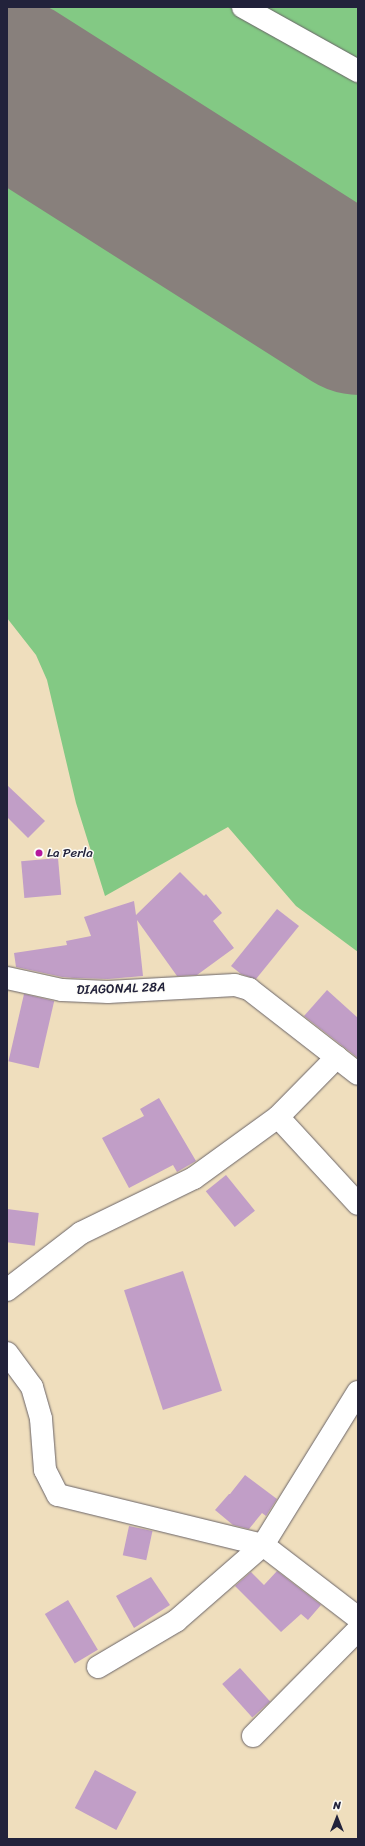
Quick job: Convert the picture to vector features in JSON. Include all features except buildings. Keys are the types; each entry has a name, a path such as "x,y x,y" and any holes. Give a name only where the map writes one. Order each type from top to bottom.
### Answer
{"street":[{"path":"243,7 358,71"},
{"name":"DIAGONAL 28A","path":"7,978 62,990 108,992 235,984 249,989 337,1058"},
{"path":"7,1290 81,1233 194,1178 278,1117 337,1058 358,1074"},
{"path":"278,1117 358,1204"},
{"path":"7,1353 32,1387 41,1419 45,1470 58,1495 263,1545 358,1618"},
{"path":"98,1667 176,1620 263,1545 358,1392"},
{"path":"253,1736 358,1630"}],"green space":[{"path":"21,7 358,7 358,219"},
{"path":"7,163 358,383 358,952 296,906 228,827 105,896 76,803 47,680 36,655 7,618"}],"runway":[{"path":"7,84 358,307"}],"place":[{"name":"La Perla","path":"39,853"}]}
